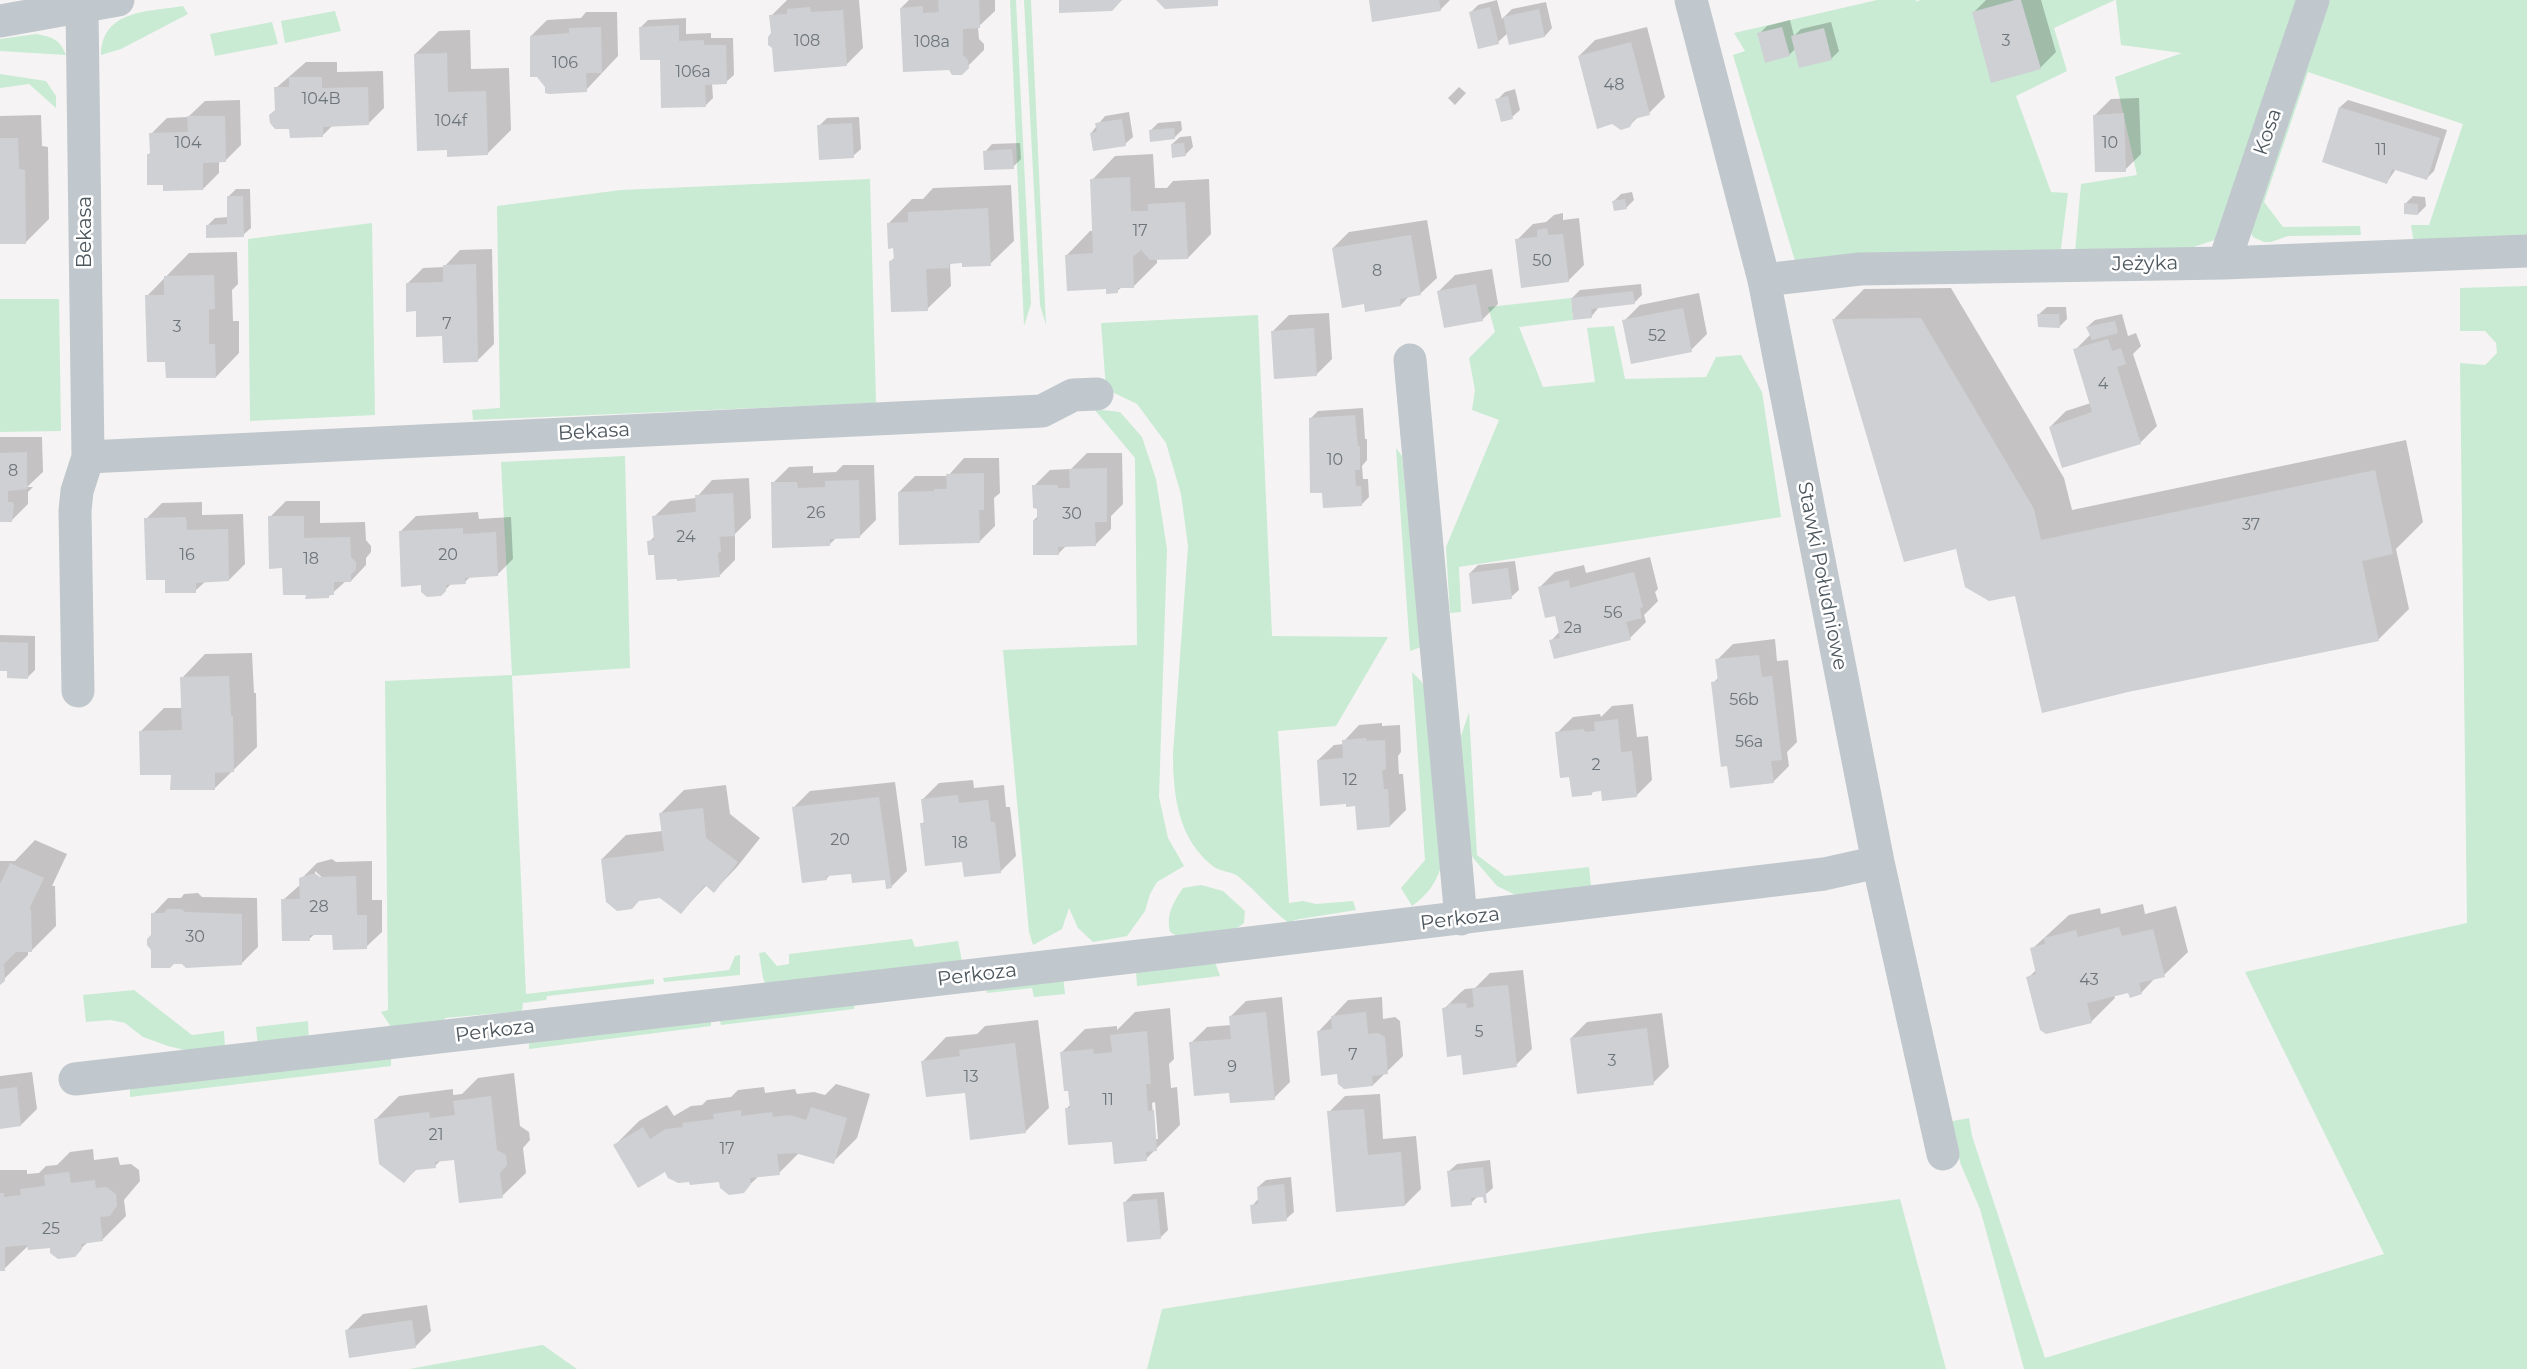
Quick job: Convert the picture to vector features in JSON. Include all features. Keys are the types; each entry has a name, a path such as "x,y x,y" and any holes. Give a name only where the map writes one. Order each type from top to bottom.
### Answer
{"street":[{"path":"0,21 118,0"},
{"name":"Stawki Południowe","path":"1691,0 1764,280 1878,862 1943,1154"},
{"name":"Kosa","path":"2224,263 2313,0"},
{"name":"Bekasa","path":"78,691 75,511 77,491 88,457 82,8"},
{"name":"Jeżyka","path":"1764,280 1860,269 2224,263 2527,251"},
{"path":"1410,360 1461,919"},
{"name":"Bekasa","path":"88,457 1042,411 1072,395 1097,394"},
{"name":"Perkoza","path":"75,1079 1461,919 1824,874 1878,862"}],"green space":[{"path":"1010,0 1016,0 1031,304 1024,326"},
{"path":"1024,0 1031,0 1046,325 1040,305"},
{"path":"1877,0 1917,0 1914,2 1921,0 2115,0 2054,28 2067,71 2016,96 2051,192 2068,193 2060,256 1795,261 1733,55 1745,51 1734,33"},
{"path":"2116,0 2306,0 2221,238 2184,250 2075,253 2081,184 2137,175 2115,77 2182,53 2121,45"},
{"path":"2324,0 2527,0 2527,242 2414,244 2411,225 2429,225 2463,124 2308,72 2264,202 2283,227 2360,226 2361,235 2288,236 2271,242 2264,242 2253,237 2250,230"},
{"path":"183,6 188,14 121,49 101,55 103,40 109,29 118,21 142,12"},
{"path":"335,11 341,31 285,43 281,21"},
{"path":"272,22 278,44 215,56 210,34"},
{"path":"36,34 55,40 61,45 66,55 0,51 0,39"},
{"path":"0,74 46,81 56,96 56,108 29,84 0,88"},
{"path":"870,179 876,403 473,420 472,410 500,408 497,206 621,190"},
{"path":"372,223 375,415 250,421 248,239"},
{"path":"2527,286 2527,1369 2024,1369 1980,1209 1961,1165 1948,1122 1969,1118 1972,1136 2045,1358 2384,1254 2245,972 2467,923 2460,363 2485,365 2497,353 2496,343 2485,331 2460,331 2460,288"},
{"path":"1571,298 1573,320 1519,327 1543,387 1595,382 1587,328 1614,326 1625,379 1706,377 1716,357 1741,355 1762,392 1781,517 1459,567 1461,612 1450,613 1446,547 1499,420 1472,410 1475,390 1469,358 1495,332 1488,307"},
{"path":"0,299 59,299 61,431 0,432"},
{"path":"1258,315 1272,636 1388,637 1336,726 1278,731 1289,903 1303,901 1316,904 1353,901 1356,910 1294,920 1294,927 1239,877 1217,869 1202,856 1192,844 1180,816 1174,785 1173,754 1188,546 1181,494 1166,443 1137,404 1106,389 1101,323"},
{"path":"1094,409 1120,412 1142,437 1156,479 1167,549 1159,797 1168,838 1184,866 1157,882 1150,894 1145,911 1127,936 1093,942 1078,928 1069,908 1062,929 1033,945 1029,932 1003,650 1137,645 1135,458"},
{"path":"1396,448 1402,456 1421,647 1410,651"},
{"path":"625,456 630,668 512,676 526,994 654,979 654,984 547,996 546,1000 523,1003 522,1011 445,1018 444,1028 395,1033 381,1012 388,1010 385,681 512,675 501,462"},
{"path":"1412,672 1427,692 1441,867 1430,889 1412,906 1401,888 1425,860"},
{"path":"1469,712 1477,855 1505,876 1589,867 1592,895 1520,897 1497,886 1473,858 1464,835 1461,736"},
{"path":"1201,885 1223,891 1245,911 1244,923 1234,930 1184,940 1170,932 1171,909 1183,888"},
{"path":"912,939 915,947 958,941 963,966 767,988 763,978 759,953 765,952 777,966 789,964 789,954"},
{"path":"740,955 740,975 664,982 663,978 729,970 735,956"},
{"path":"1213,957 1220,976 1137,986 1136,971"},
{"path":"1063,976 1065,994 1034,997 1032,988 987,993 985,983"},
{"path":"134,990 192,1035 224,1031 225,1047 197,1053 143,1037 125,1023 110,1020 86,1022 83,995"},
{"path":"855,1003 854,1009 721,1025 718,1013"},
{"path":"711,1014 711,1026 529,1049 529,1036"},
{"path":"308,1021 309,1042 258,1047 256,1027"},
{"path":"391,1058 391,1066 130,1097 130,1084"},
{"path":"1900,1199 1946,1369 1147,1369 1162,1309 1647,1233"},
{"path":"542,1345 577,1369 409,1369"}],"building":[{"path":"938,0 979,0 980,28 963,29 963,55 968,60 969,68 962,75 952,75 949,70 903,72 900,8 923,6 923,13 939,12"},
{"path":"1059,0 1122,0 1112,11 1059,13"},
{"path":"1156,0 1218,0 1218,6 1165,9"},
{"path":"1369,0 1439,0 1441,11 1372,22"},
{"path":"2021,0 2041,69 1991,83 1972,12"},
{"path":"810,7 811,12 843,10 847,66 774,72 772,48 768,45 768,37 771,33 769,15 787,14 787,9"},
{"path":"1490,7 1499,44 1478,49 1469,12"},
{"path":"1539,9 1545,37 1509,45 1503,17"},
{"path":"679,25 679,41 704,40 704,45 726,45 727,84 705,85 706,107 661,108 660,60 640,60 639,27"},
{"path":"601,27 602,73 586,73 587,92 545,93 545,87 537,77 530,77 530,36 569,33 569,28"},
{"path":"1782,27 1790,56 1765,63 1757,33"},
{"path":"1824,28 1832,60 1799,68 1791,36"},
{"path":"1631,42 1650,115 1634,119 1630,127 1621,130 1612,124 1597,129 1578,56"},
{"path":"447,53 448,92 486,91 488,155 447,157 447,150 417,151 414,54"},
{"path":"289,77 322,77 322,88 368,87 369,125 323,127 323,137 290,138 289,129 275,129 270,123 269,115 275,110 274,87 289,87"},
{"path":"1508,96 1513,119 1501,122 1495,99"},
{"path":"2339,107 2440,138 2427,180 2392,169 2387,184 2322,162"},
{"path":"2124,113 2126,172 2095,172 2093,115"},
{"path":"187,116 225,116 226,162 203,163 203,190 163,191 163,185 147,185 147,154 150,154 149,133 188,132"},
{"path":"1122,119 1126,146 1093,151 1090,133 1097,132 1095,123"},
{"path":"852,123 854,158 819,160 817,125"},
{"path":"1174,128 1175,139 1150,142 1149,130"},
{"path":"0,138 18,138 19,169 25,170 26,244 0,244"},
{"path":"1184,143 1186,156 1172,158 1171,144"},
{"path":"1012,149 1014,169 984,170 983,151"},
{"path":"1130,177 1131,211 1148,211 1148,204 1185,202 1188,259 1150,260 1141,250 1133,257 1134,288 1118,288 1118,293 1106,294 1106,289 1067,291 1065,255 1093,253 1090,179"},
{"path":"227,196 243,196 244,237 206,238 206,225 227,224"},
{"path":"1625,199 1627,209 1614,211 1612,201"},
{"path":"2404,203 2418,204 2418,215 2404,214"},
{"path":"988,208 991,266 962,267 962,263 949,264 949,268 926,269 928,311 891,312 889,261 894,260 893,248 888,249 887,223 908,222 908,212"},
{"path":"1547,228 1548,235 1563,234 1569,282 1521,288 1515,239 1537,237 1537,230"},
{"path":"1411,235 1421,295 1400,299 1401,306 1365,312 1364,304 1342,308 1332,248"},
{"path":"476,264 478,362 443,363 442,336 416,337 416,311 406,312 406,283 443,282 443,265"},
{"path":"214,275 215,309 209,310 209,344 215,344 216,378 166,378 165,362 147,362 145,295 164,295 164,276"},
{"path":"1476,284 1483,321 1444,328 1437,291"},
{"path":"1633,291 1635,304 1591,309 1592,318 1573,320 1571,298"},
{"path":"1683,308 1692,352 1631,364 1622,320"},
{"path":"2037,314 2059,314 2060,328 2038,327"},
{"path":"1921,318 2034,509 2041,540 2375,470 2393,554 2362,561 2379,641 2128,692 2042,713 2015,596 1989,601 1965,587 1956,549 1904,562 1832,319"},
{"path":"2115,321 2118,333 2092,340 2086,327"},
{"path":"1314,328 1317,376 1274,379 1271,331"},
{"path":"2108,339 2112,351 2121,348 2126,364 2117,367 2141,444 2062,468 2049,427 2092,412 2073,349"},
{"path":"1355,415 1358,446 1360,446 1360,470 1355,470 1356,486 1361,486 1362,506 1323,508 1322,493 1310,493 1309,418"},
{"path":"27,452 27,489 8,491 8,502 13,502 14,505 12,522 0,522 0,453"},
{"path":"1107,468 1107,522 1095,522 1096,546 1058,547 1059,555 1033,555 1033,520 1037,520 1037,509 1033,508 1032,485 1058,485 1058,488 1070,488 1069,469"},
{"path":"984,473 984,510 979,510 980,543 899,545 898,492 947,489 946,474"},
{"path":"859,480 860,538 830,539 830,546 772,548 771,482 797,482 798,488 825,487 825,481"},
{"path":"733,493 735,536 718,537 721,552 718,553 720,577 677,581 677,579 656,580 654,555 648,555 647,541 654,540 652,516 696,512 695,495"},
{"path":"268,516 304,516 304,538 350,537 351,557 356,562 351,582 334,582 334,595 329,595 329,598 305,599 306,595 283,595 282,568 269,569"},
{"path":"186,517 187,530 228,529 229,581 196,583 196,593 165,593 165,580 146,580 144,518"},
{"path":"463,528 463,534 496,532 498,576 465,578 466,584 446,585 446,591 441,596 427,597 421,592 421,585 401,587 399,531"},
{"path":"1508,568 1512,599 1472,604 1469,573"},
{"path":"1634,572 1643,607 1640,608 1642,618 1626,622 1631,640 1554,659 1549,640 1560,638 1555,616 1545,618 1538,587 1569,580 1570,588"},
{"path":"0,642 28,643 28,679 7,678 7,671 0,671"},
{"path":"1759,655 1762,677 1772,676 1782,760 1771,761 1774,783 1730,788 1727,766 1721,767 1711,682 1718,681 1715,659"},
{"path":"229,676 231,716 233,716 234,772 215,773 215,790 170,790 171,775 140,775 139,731 182,730 180,677"},
{"path":"1618,719 1621,752 1632,751 1637,797 1602,801 1601,791 1592,792 1592,795 1572,797 1569,777 1560,778 1555,732 1584,729 1585,732 1595,731 1594,722"},
{"path":"1366,738 1367,741 1385,740 1386,769 1382,771 1384,789 1388,789 1390,827 1357,830 1355,806 1346,807 1346,804 1320,806 1317,760 1343,758 1342,740"},
{"path":"958,795 959,803 988,800 991,822 995,822 1001,873 964,877 962,862 925,866 920,823 924,823 921,799"},
{"path":"879,797 892,888 886,889 885,880 852,883 851,874 826,876 827,880 802,883 792,807"},
{"path":"703,808 706,838 738,862 714,893 705,885 681,914 660,898 639,901 632,909 617,911 606,902 601,859 664,851 659,813"},
{"path":"10,863 44,878 29,909 31,909 32,952 16,952 4,964 5,981 0,985 0,884"},
{"path":"311,874 320,877 356,876 357,915 367,915 367,949 333,950 332,935 309,935 310,941 282,941 281,899 300,899 299,878"},
{"path":"167,909 242,914 242,965 186,968 182,964 174,964 170,968 151,968 151,950 147,945 147,939 151,935 151,913 164,913"},
{"path":"2119,927 2122,936 2153,929 2165,977 2139,983 2142,994 2130,998 2128,993 2087,1003 2092,1023 2046,1034 2040,1030 2026,977 2036,974 2030,948 2045,944 2044,938 2076,930 2078,937"},
{"path":"1508,985 1517,1067 1463,1075 1461,1055 1447,1057 1442,1008 1448,1007 1448,1004 1466,1003 1467,1008 1474,1007 1472,988"},
{"path":"1266,1012 1275,1100 1230,1103 1229,1093 1194,1096 1189,1042 1231,1039 1229,1016"},
{"path":"1366,1012 1368,1034 1378,1033 1385,1037 1388,1074 1372,1076 1373,1086 1344,1089 1338,1084 1337,1074 1321,1076 1317,1031 1332,1029 1331,1016"},
{"path":"1647,1028 1654,1085 1577,1094 1570,1038"},
{"path":"1147,1031 1151,1084 1146,1084 1148,1111 1154,1110 1157,1151 1146,1152 1147,1161 1114,1164 1112,1142 1068,1145 1065,1108 1070,1108 1068,1091 1064,1091 1060,1052 1093,1049 1094,1054 1112,1052 1110,1035"},
{"path":"1015,1043 1026,1133 970,1140 965,1093 926,1097 921,1061 960,1056 959,1050"},
{"path":"17,1087 21,1126 0,1129 0,1089"},
{"path":"491,1096 497,1150 506,1155 507,1165 500,1173 503,1198 459,1203 454,1160 435,1162 436,1168 415,1170 404,1183 379,1164 374,1119 429,1112 430,1118 455,1115 453,1101"},
{"path":"811,1107 847,1118 834,1164 795,1153 777,1154 780,1175 750,1178 751,1184 744,1193 729,1195 720,1188 719,1182 690,1185 689,1182 678,1183 668,1178 665,1172 638,1188 613,1145 643,1127 650,1139 666,1129 683,1127 682,1123 714,1119 713,1114 741,1110 741,1116 772,1112 773,1117 790,1115 806,1120"},
{"path":"1364,1109 1368,1155 1401,1152 1405,1206 1336,1212 1327,1111"},
{"path":"1483,1167 1487,1203 1484,1203 1483,1197 1471,1198 1472,1205 1451,1207 1447,1171"},
{"path":"69,1172 71,1183 95,1180 96,1188 106,1187 116,1194 117,1206 110,1216 100,1217 103,1241 81,1244 82,1249 75,1257 58,1259 50,1253 50,1248 28,1250 27,1245 5,1247 5,1271 0,1271 0,1193 4,1193 4,1197 21,1195 20,1189 45,1186 44,1175"},
{"path":"1284,1184 1287,1221 1252,1224 1250,1205 1258,1204 1257,1187"},
{"path":"1157,1199 1161,1239 1127,1242 1123,1202"},
{"path":"412,1320 416,1348 349,1358 345,1330"}]}
